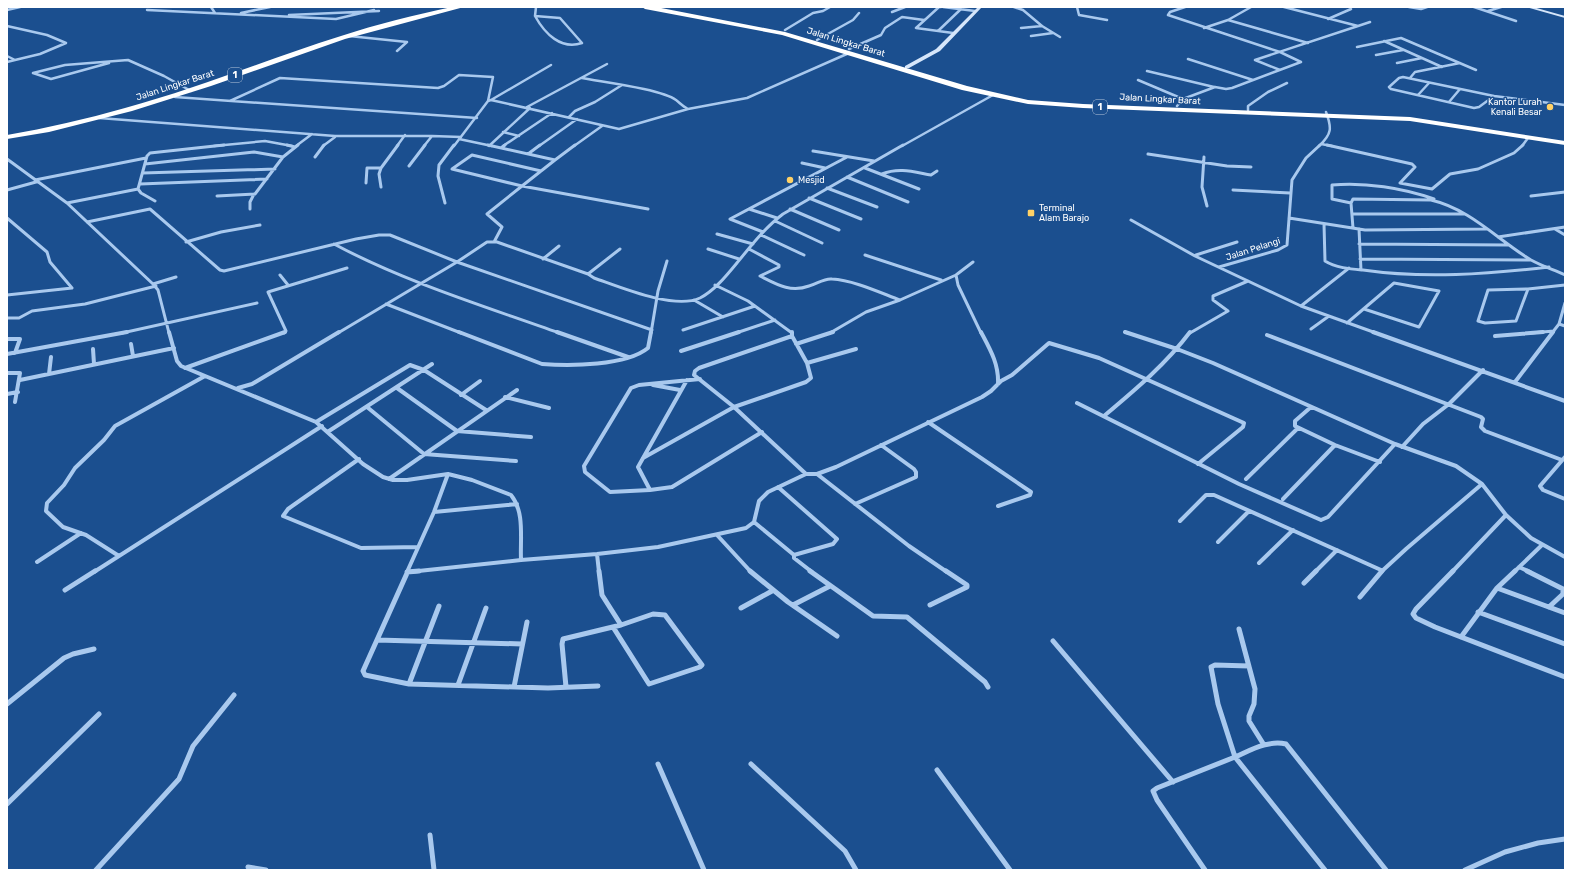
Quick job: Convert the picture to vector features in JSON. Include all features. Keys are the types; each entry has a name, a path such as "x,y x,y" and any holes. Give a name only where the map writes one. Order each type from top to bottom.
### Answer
{"highway":[{"name":"Jalan Lingkar Barat","path":"7,136 98,118 174,97 348,36 461,7"},
{"name":"Jalan Lingkar Barat","path":"645,7 772,31 849,51"},
{"name":"Jalan Lingkar Barat","path":"661,7 785,30 993,95 1028,102 1083,106 1422,117 1565,140"},
{"name":"Jalan Lingkar Barat","path":"885,62 907,66 975,87 1026,98 1082,103 1177,106 1417,119 1565,143"}],"street":[{"path":"7,10 20,7"},
{"path":"211,7 215,13"},
{"path":"235,14 270,7"},
{"path":"534,16 536,7"},
{"path":"785,30 813,13 824,11 830,7"},
{"path":"892,12 905,7"},
{"path":"953,33 916,28 938,8 948,7 975,11"},
{"path":"907,66 937,51 980,7"},
{"path":"1014,7 1022,10 1042,26 1060,37"},
{"path":"1077,7 1079,15 1107,20"},
{"path":"1147,71 1215,87 1230,88 1301,62 1280,52 1168,15 1170,12 1185,7"},
{"path":"1204,28 1228,20 1251,7"},
{"path":"1284,7 1358,26"},
{"path":"1409,7 1421,9 1427,7"},
{"path":"1474,7 1516,21"},
{"path":"1488,11 1501,7"},
{"path":"1528,7 1565,17"},
{"path":"938,31 961,9"},
{"path":"1328,19 1352,9"},
{"path":"147,10 337,19 374,10"},
{"path":"273,16 379,10"},
{"path":"817,40 853,20 859,13"},
{"path":"534,16 560,18 582,43 568,45 556,42 534,16"},
{"path":"489,101 529,108 602,126 621,128 688,109 747,98 849,51 880,34 885,28 902,17 924,20"},
{"path":"1228,20 1310,43"},
{"path":"1280,70 1255,61 1370,22"},
{"path":"7,26 43,34 66,44 40,54 7,62"},
{"path":"1022,28 1042,26"},
{"path":"1031,36 1054,33"},
{"path":"348,36 407,42 397,51"},
{"path":"1357,47 1402,38 1476,70"},
{"path":"1384,41 1442,67"},
{"path":"1376,55 1404,50"},
{"path":"7,56 15,60"},
{"path":"1398,63 1422,58"},
{"path":"1188,59 1254,80"},
{"path":"53,82 33,73 65,65 109,63 130,60 191,91"},
{"path":"49,79 109,63"},
{"path":"1410,78 1416,72 1460,63"},
{"path":"489,146 529,108 607,64"},
{"path":"446,203 438,176 438,170 442,160 477,118 489,101 551,65"},
{"path":"230,101 278,78 438,88 444,86 457,76 462,75 493,78 489,101"},
{"path":"582,78 622,85 669,96 676,100 680,105 688,109"},
{"path":"1494,96 1478,108 1418,96 1389,87 1399,78 1410,78 1494,96 1565,105"},
{"path":"1138,80 1183,99"},
{"path":"1248,110 1248,106 1268,92 1287,83"},
{"path":"1418,96 1429,83"},
{"path":"569,118 575,111 595,102 622,85"},
{"path":"1177,106 1183,99 1215,87"},
{"path":"1449,102 1460,89"},
{"path":"236,388 241,388 252,384 458,262 487,242 494,242 658,299 694,300 703,297 762,234 790,209 993,95"},
{"path":"174,97 477,118"},
{"path":"501,148 552,114"},
{"name":"Jalan Pelangi","path":"1220,267 1285,247 1288,243 1290,193 1294,175 1306,158 1321,144 1331,129 1327,114"},
{"path":"98,118 335,136 405,135 460,138 489,146 555,160"},
{"path":"528,154 578,120"},
{"path":"494,242 502,227 487,214 555,160 602,126"},
{"path":"503,132 519,136"},
{"path":"250,209 250,202 254,194 258,191 283,157 312,134"},
{"path":"381,187 379,174 381,168 405,135"},
{"path":"315,157 323,146 335,136"},
{"path":"409,166 432,136"},
{"path":"1321,144 1412,164 1415,167 1400,183 1432,188 1450,174 1478,169 1514,153 1520,149 1528,138"},
{"path":"138,189 147,155 150,153 265,141 295,147"},
{"path":"813,151 875,161"},
{"path":"145,164 254,152 283,157"},
{"path":"1148,154 1227,166 1251,167"},
{"path":"541,171 472,155 452,169 522,186 648,209"},
{"path":"1204,156 1202,162 1202,190 1207,206"},
{"path":"804,255 730,220 847,157"},
{"path":"7,190 36,181 146,158"},
{"path":"7,159 67,203 154,285 158,290 168,323 177,361 185,368 316,422 329,431 378,475 389,479 398,480 448,474 471,479 508,493 514,497 519,510 521,560"},
{"path":"802,163 825,169"},
{"path":"366,183 367,168 381,168"},
{"path":"865,168 919,189"},
{"path":"143,172 275,169"},
{"path":"882,174 897,169 931,175 937,171"},
{"path":"847,177 908,202"},
{"path":"140,184 267,179"},
{"path":"1351,203 1332,199 1332,185 1376,187 1427,196 1466,214 1532,260 1565,275"},
{"path":"827,188 877,207"},
{"path":"67,203 138,189"},
{"path":"138,189 141,193 155,201"},
{"path":"1233,190 1290,193"},
{"path":"1531,196 1565,192"},
{"path":"217,196 254,194"},
{"path":"809,198 861,219"},
{"path":"1353,228 1351,203 1352,199 1355,198 1438,201"},
{"path":"87,222 149,209 186,242 220,270 224,271 356,239 387,235 458,262 652,330"},
{"path":"749,209 822,242"},
{"path":"790,209 839,230"},
{"path":"1352,214 1466,214"},
{"path":"7,218 47,252 50,262 54,268 72,288 7,295"},
{"path":"1289,218 1359,229 1486,229"},
{"path":"1131,220 1195,256 1301,306 1565,400"},
{"path":"1324,224 1325,260 1329,263 1350,268 1378,273 1470,275 1549,267"},
{"path":"186,242 221,232 260,225"},
{"path":"1498,237 1565,227"},
{"path":"1555,228 1565,236"},
{"path":"1359,229 1361,270"},
{"path":"717,234 753,244"},
{"path":"1195,256 1237,242"},
{"path":"334,244 358,257 422,283 520,320 631,358"},
{"path":"1359,244 1509,245"},
{"path":"543,259 559,246"},
{"path":"588,274 620,249"},
{"path":"708,249 739,259"},
{"path":"749,249 779,265 760,276 786,289 808,287 831,279 868,288 900,300"},
{"path":"865,255 941,280"},
{"path":"1360,259 1532,260"},
{"path":"386,304 542,364 555,365 631,358 647,350 658,299 658,291 667,261"},
{"path":"796,344 833,332 866,312 900,300 941,280 956,275 973,262"},
{"path":"185,368 285,333 286,331 268,292 270,290 347,268"},
{"path":"1301,306 1350,268"},
{"path":"280,274 288,285"},
{"path":"956,275 957,284 994,356 998,372 998,384"},
{"path":"7,318 23,317 32,310 85,304 154,285 176,277"},
{"path":"1104,416 1146,380 1177,349 1191,331 1228,311 1212,299 1213,296 1248,281"},
{"path":"1347,323 1394,283 1439,291 1420,327 1414,327 1364,309"},
{"path":"643,458 734,406 809,381 812,377 807,363 792,336 792,332 755,306 715,285"},
{"path":"1528,289 1516,321 1484,323 1478,321 1488,290 1528,289 1565,285"},
{"path":"694,300 724,317"},
{"path":"7,354 168,323 257,303"},
{"path":"1514,382 1559,324 1565,305"},
{"path":"683,330 755,306"},
{"path":"1311,329 1329,316"},
{"path":"681,351 774,320"},
{"path":"1559,324 1565,326"},
{"path":"1495,336 1554,331"},
{"path":"1125,332 1177,349 1224,367 1402,447 1456,466 1482,484 1506,516 1542,545 1565,557"},
{"path":"1267,335 1481,417 1483,419 1481,427 1485,431 1564,459 1540,486 1543,490 1565,499"},
{"path":"792,336 696,370 694,375 734,406 806,474"},
{"path":"7,339 20,339 15,353"},
{"path":"407,572 597,554 658,546 743,529 754,522 762,497 778,487 806,474 817,474 836,468 982,397 1012,375 1048,343 1085,352 1240,420 1245,424 1198,464"},
{"path":"131,344 133,356"},
{"path":"93,348 94,364"},
{"path":"20,380 174,348"},
{"path":"807,363 856,349"},
{"path":"49,374 51,357"},
{"path":"329,431 432,364"},
{"path":"316,422 408,366 413,366 424,370 486,410"},
{"path":"1402,447 1423,424 1449,404 1483,370"},
{"path":"7,373 19,372 20,380 15,402"},
{"path":"119,556 90,537 63,527 48,515 45,510 48,501 59,490 78,464 104,440 118,424 205,376"},
{"path":"700,379 636,385 631,388 584,469 592,478 610,492 650,490 674,486 762,432"},
{"path":"650,490 638,467 687,380"},
{"path":"461,395 480,381"},
{"path":"647,384 680,390"},
{"path":"397,388 457,431 531,437"},
{"path":"389,479 486,410 517,390"},
{"path":"7,394 18,392"},
{"path":"505,398 549,408"},
{"path":"1077,403 1239,484 1323,520 1328,517 1396,444"},
{"path":"367,407 424,454 516,460"},
{"path":"1311,407 1294,421 1298,428 1335,445 1380,462"},
{"path":"928,422 1031,492 1030,495 998,506"},
{"path":"65,590 322,426"},
{"path":"1246,479 1298,428"},
{"path":"855,504 916,476 914,469 881,445"},
{"path":"1283,499 1335,445"},
{"path":"359,459 288,509 283,516 361,548 418,547"},
{"path":"448,474 434,512 363,671 365,674 370,677 409,684 514,687 598,686"},
{"path":"817,474 909,546 967,585 965,589 930,605"},
{"path":"1360,597 1382,570 1461,504 1482,484"},
{"path":"778,487 837,539 833,544 794,555"},
{"path":"1180,521 1208,494 1214,495 1382,570"},
{"path":"434,512 517,504"},
{"path":"1218,542 1250,511"},
{"path":"1506,516 1413,613 1413,615 1416,618 1461,637 1565,677"},
{"path":"754,522 762,527 794,555 794,558 830,586 873,616 907,617 985,682 988,688"},
{"path":"1260,563 1293,530"},
{"path":"37,562 81,533"},
{"path":"717,535 744,568 772,591 837,636"},
{"path":"1461,637 1497,588 1542,545"},
{"path":"1304,584 1336,550"},
{"path":"597,554 602,595 620,625"},
{"path":"1519,567 1548,580 1563,589 1564,591 1549,607"},
{"path":"793,605 830,586"},
{"path":"1497,588 1565,613"},
{"path":"741,608 772,591"},
{"path":"409,684 439,606"},
{"path":"458,685 486,608"},
{"path":"1478,612 1565,644"},
{"path":"566,687 562,640 620,625 653,614 663,614 702,665 700,667 649,684 613,627"},
{"path":"514,687 527,622"},
{"path":"1239,629 1255,692 1254,704 1249,716 1249,721 1264,745"},
{"path":"376,640 426,640 522,644"},
{"path":"1053,641 1173,782"},
{"path":"7,704 64,658 73,654 94,649"},
{"path":"1249,666 1215,665 1211,667 1218,704 1235,757 1325,870"},
{"path":"96,870 178,779 193,746 234,695"},
{"path":"7,804 98,714"},
{"path":"1205,870 1153,794 1153,791 1157,788 1264,745 1279,742 1286,744 1386,870"},
{"path":"658,764 704,870"},
{"path":"751,764 839,845 856,870"},
{"path":"936,770 1010,870"},
{"path":"430,835 434,870"},
{"path":"1465,870 1505,852 1538,843 1565,839"},
{"path":"248,867 266,870"}],"place":[{"name":"Kantor Lurah Kenali Besar","path":"1550,107"},
{"name":"Mesjid","path":"790,180"},
{"name":"Terminal Alam Barajo","path":"1031,213"}]}
